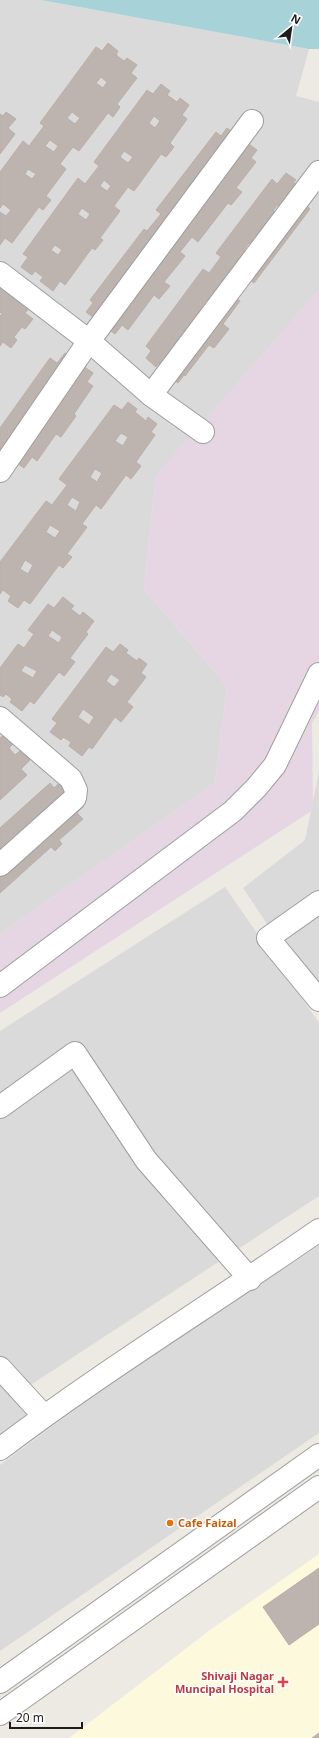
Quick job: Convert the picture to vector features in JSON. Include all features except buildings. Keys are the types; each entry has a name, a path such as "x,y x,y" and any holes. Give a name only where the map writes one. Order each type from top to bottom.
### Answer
{"street":[{"path":"0,471 89,342 252,121"},
{"path":"151,396 319,172"},
{"path":"0,273 89,342 151,396 203,432"},
{"path":"0,986 238,806 275,765 319,674"},
{"path":"0,718 71,779 76,790 75,798 0,865"},
{"path":"319,902 268,938 319,1000"},
{"path":"0,1107 75,1053 146,1160 250,1279"},
{"path":"0,1449 44,1416 250,1279 319,1230"},
{"path":"0,1368 44,1416"},
{"path":"0,1682 183,1550 319,1455"},
{"path":"0,1714 319,1487"}],"shaded area":[{"path":"0,0 41,0 309,49 296,96 319,102 319,290 156,476 144,589 227,686 215,783 0,934"},
{"path":"319,290 319,711 312,723 313,810 0,1013 0,934 215,783 227,686 144,589 156,475"},
{"path":"319,772 319,996 290,958 243,888 305,840"},
{"path":"225,887 319,1023 319,1196 23,1390 44,1416 0,1446 0,1031"},
{"path":"319,1241 319,1433 0,1651 0,1465 76,1409"},
{"path":"319,1554 319,1733 312,1738 69,1738 210,1630"}],"water":[{"path":"41,0 319,0 319,49 309,49"}],"place":[{"name":"Cafe Faizal","path":"170,1523"},
{"name":"Shivaji Nagar Muncipal Hospital","path":"283,1682"}]}
